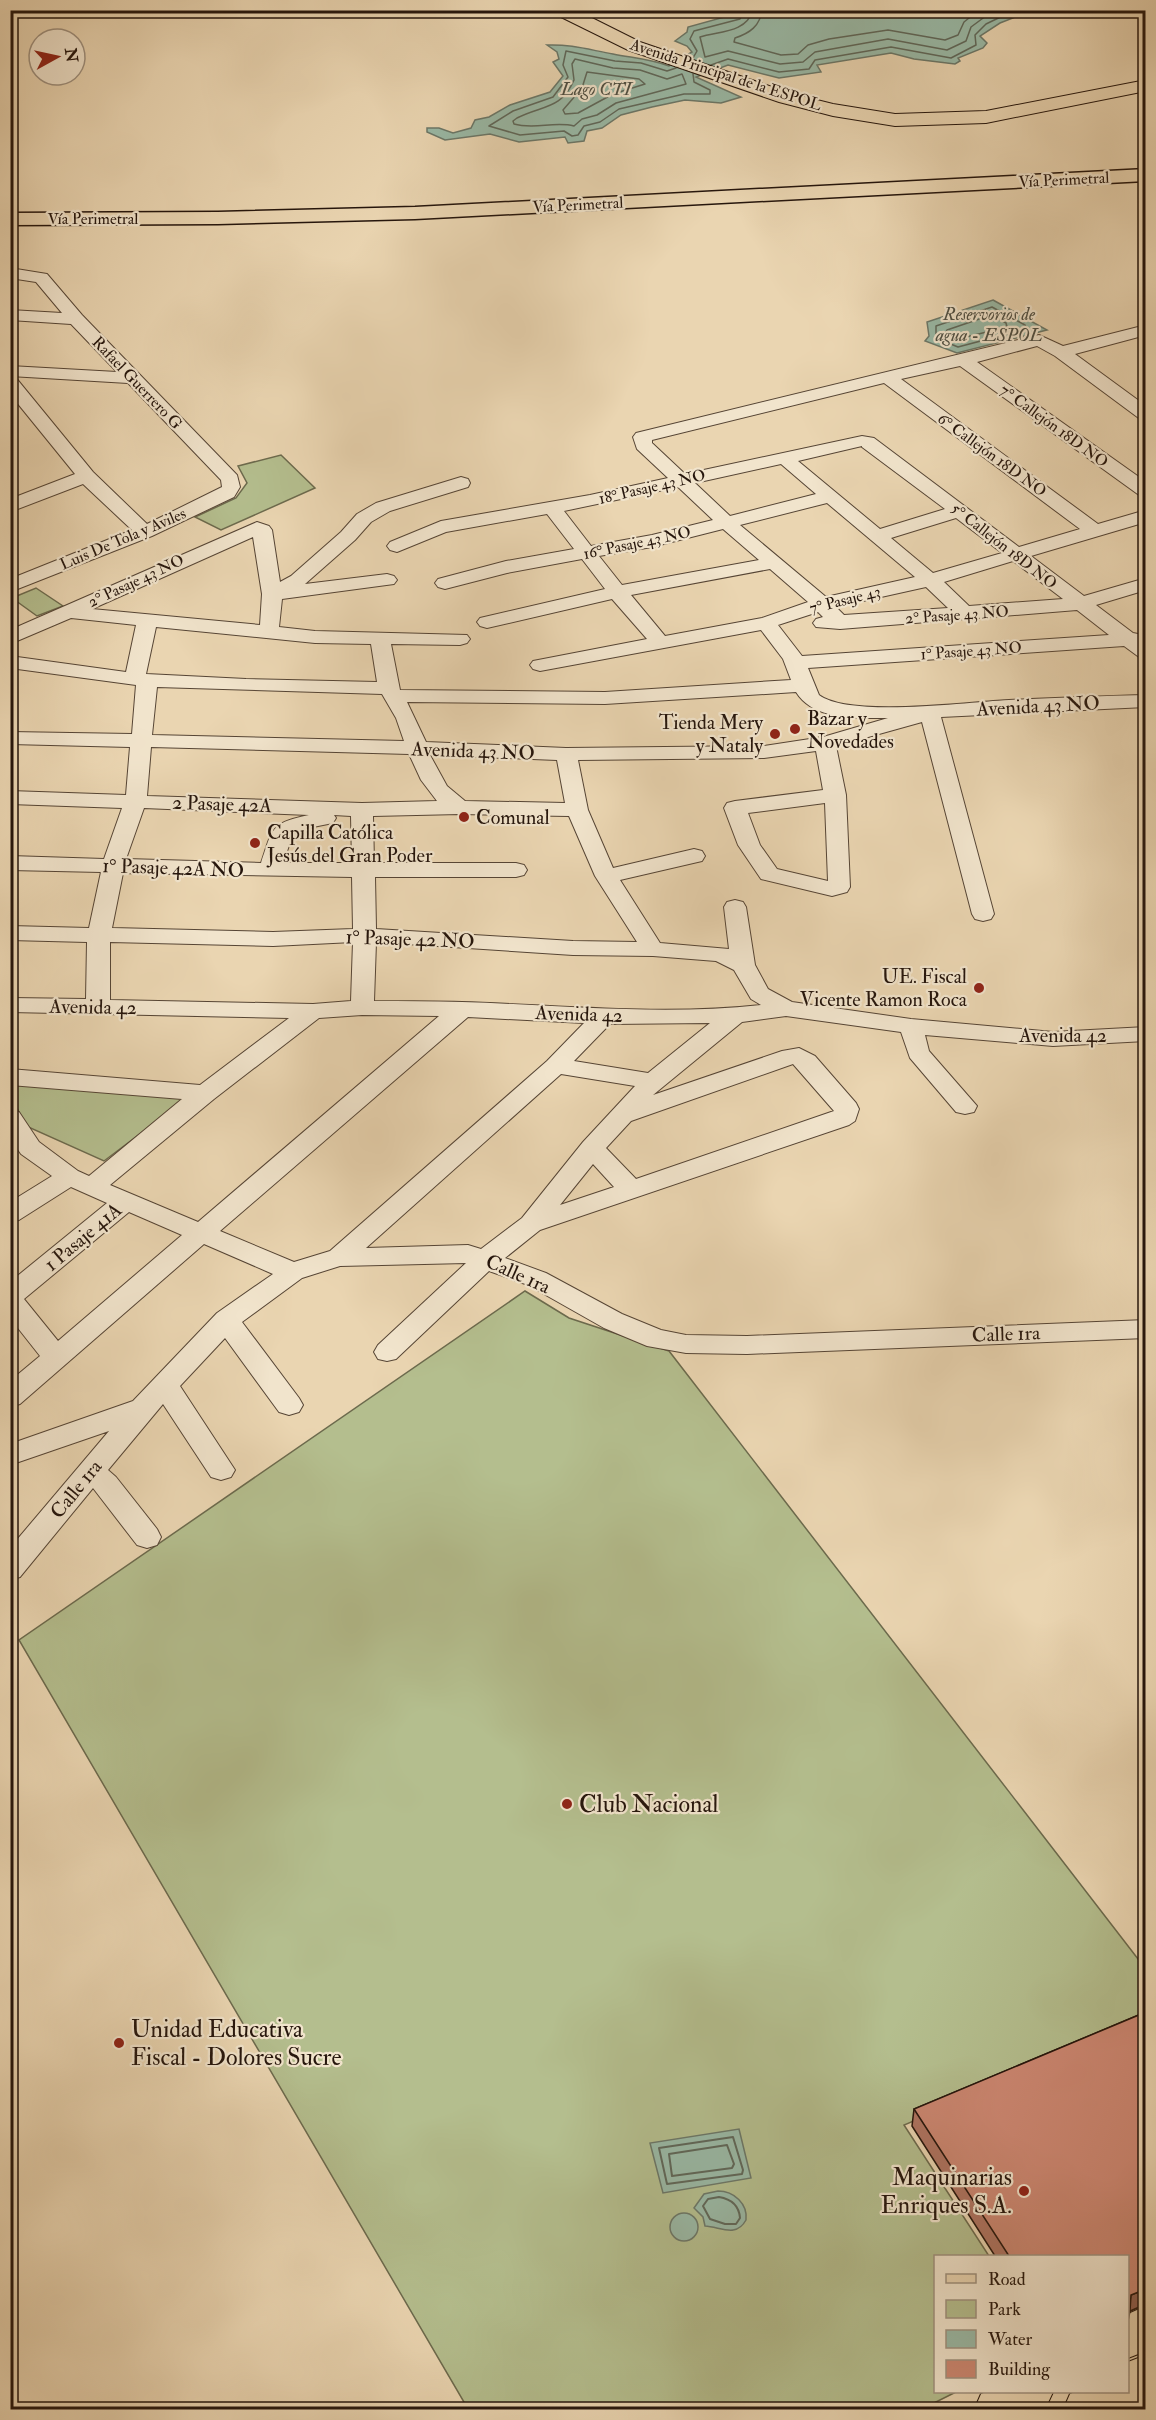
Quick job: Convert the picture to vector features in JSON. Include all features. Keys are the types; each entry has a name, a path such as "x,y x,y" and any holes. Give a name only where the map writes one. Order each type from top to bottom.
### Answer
{"highway":[{"name":"Vía Perimetral","path":"10,204 150,206 415,201 1146,164"},
{"name":"Vía Perimetral","path":"16,220 415,213 1146,175"}],"main road":[{"name":"Avenida Principal de la ESPOL","path":"561,10 614,38 786,98 824,108 895,120 986,117 1146,76"},
{"name":"Avenida Principal de la ESPOL","path":"580,10 626,34 814,98 898,113 981,110 1146,85"},
{"path":"1129,2336 1146,2327"},
{"path":"1129,2385 1146,2376"},
{"path":"997,2409 1026,2393"},
{"path":"1086,2409 1114,2393"}],"street":[{"name":"Rafael Guerrero G","path":"10,273 41,278 76,319 230,479 231,487"},
{"path":"10,315 76,319"},
{"path":"1068,350 1142,334"},
{"path":"840,623 822,604 727,523 643,445 642,437 1037,340 1068,350 1146,398"},
{"path":"1068,350 1146,415"},
{"name":"7° Callejón 18D NO","path":"963,360 1146,491"},
{"path":"10,371 133,378"},
{"name":"6° Callejón 18D NO","path":"888,378 1096,532"},
{"path":"10,382 86,476 145,531"},
{"name":"18° Pasaje 43 NO","path":"397,546 441,527 552,508 862,441"},
{"name":"5° Callejón 18D NO","path":"862,441 868,442 1079,604 1140,644"},
{"path":"783,457 930,580 966,614"},
{"path":"10,506 86,476"},
{"path":"272,594 298,580 348,536 364,518 383,507 461,483"},
{"name":"Luis De Tola y Aviles","path":"10,586 145,531 227,493 231,487"},
{"name":"16° Pasaje 43 NO","path":"445,583 506,567 589,553 727,523 828,497"},
{"path":"552,508 617,592 661,643"},
{"path":"876,536 959,511"},
{"name":"7° Pasaje 43","path":"540,665 766,623 822,604 930,580 1146,516"},
{"name":"2° Pasaje 43 NO","path":"10,638 248,530 257,528 262,530 272,594"},
{"path":"487,622 617,592 773,563"},
{"path":"272,594 387,580"},
{"name":"2° Pasaje 43 NO","path":"766,623 840,623 1079,604 1146,584"},
{"path":"269,633 272,594"},
{"path":"67,612 269,633 380,639 460,639"},
{"path":"98,1007 99,934 113,866 136,800 142,740 141,680 147,622"},
{"path":"10,662 141,680 391,692 605,698 802,685 796,663 766,623"},
{"path":"380,639 391,692 428,775 438,792 460,807"},
{"name":"1° Pasaje 43 NO","path":"796,663 1140,644"},
{"name":"Avenida 43 NO","path":"802,685 808,696 819,704 842,710 930,713 1146,700"},
{"path":"930,713 983,914"},
{"name":"Avenida 43 NO","path":"10,738 567,754 764,752 825,743 930,713"},
{"path":"825,743 835,795 839,887 832,889 769,874 749,845 735,808 835,795"},
{"path":"567,754 577,810 606,876 653,949"},
{"name":"2 Pasaje 42A","path":"10,797 356,810 460,807 577,810"},
{"path":"270,870 284,829 291,824 356,810 364,871 365,935 362,1008"},
{"path":"606,876 694,856"},
{"name":"1° Pasaje 42A NO","path":"10,862 270,870 516,870"},
{"path":"735,907 743,965 759,994 786,1009"},
{"name":"1° Pasaje 42 NO","path":"10,933 273,939 365,935 435,938 573,948 653,949 722,954 743,965"},
{"name":"Avenida 42","path":"10,1005 313,1011 362,1008 462,1009 604,1017 735,1015 786,1009 910,1026 1053,1039 1146,1034"},
{"path":"10,1397 462,1009"},
{"path":"10,1214 81,1181 205,1093 313,1011"},
{"path":"387,1352 486,1259 531,1224 592,1148 654,1081 735,1015"},
{"path":"339,1257 556,1066 604,1017"},
{"path":"910,1026 918,1053 965,1106"},
{"path":"531,1224 840,1119 846,1115 847,1109 806,1061 799,1056 791,1056 622,1115"},
{"path":"556,1066 654,1081"},
{"path":"10,1077 205,1093"},
{"path":"10,1118 30,1148 81,1181 293,1272"},
{"path":"592,1148 631,1190"},
{"name":"1 Pasaje 41A","path":"10,1297 127,1200"},
{"name":"Calle 1ra","path":"10,1569 143,1407 166,1386 226,1320 293,1272 339,1257 468,1254 537,1279 581,1305 634,1331 656,1339 686,1344 747,1345 1146,1329"},
{"path":"10,1297 56,1358"},
{"path":"226,1320 289,1406"},
{"path":"166,1386 221,1470"},
{"path":"10,1455 143,1407"},
{"path":"91,1471 106,1484 147,1538"}],"green space":[{"path":"281,455 315,488 221,530 195,517 236,498 247,483 238,466"},
{"path":"36,588 63,606 37,616 12,598"},
{"path":"10,1083 186,1099 104,1161 26,1126 11,1096"},
{"name":"Club Nacional","path":"525,1291 569,1318 669,1351 1145,1968 1145,2028 1051,2063 904,2125 988,2255 934,2255 934,2393 954,2393 920,2410 468,2409 19,1640"}],"water":[{"name":"Lago CTI","path":"746,11 1031,11 1000,23 980,36 987,43 983,48 958,58 960,61 955,64 914,59 891,53 817,65 821,72 779,78 728,65 696,77 741,97 721,103 685,100 621,115 602,128 587,131 584,141 568,143 565,137 519,142 490,134 445,140 427,132 427,128 439,128 453,133 471,128 475,120 489,117 510,105 550,92 563,76 553,62 559,59 557,52 547,45 564,45 669,66 692,52 687,46 675,41 687,32 688,27"},
{"name":"Reservorios de agua - ESPOL","path":"993,300 1047,330 957,353 925,341 929,336 927,322"},
{"path":"739,2129 751,2178 663,2193 650,2143"},
{"path":"718,2191 734,2196 745,2209 746,2220 738,2229 728,2230 705,2226 703,2217 694,2208 704,2194"},
{"path":"684,2213 694,2217 698,2227 694,2237 684,2241 674,2237 670,2227 674,2217"}],"building":[{"path":"1146,2012 1146,2289 1131,2295 1130,2311 1129,2255 1008,2255 914,2109"}],"place":[{"name":"Bazar y Novedades","path":"795,729"},
{"name":"Tienda Mery y Nataly","path":"775,734"},
{"name":"Comunal","path":"464,817"},
{"name":"Capilla Católica Jesús del Gran Poder","path":"255,843"},
{"name":"UE. Fiscal Vicente Ramon Roca","path":"979,988"},
{"name":"Club Nacional","path":"567,1804"},
{"name":"Unidad Educativa Fiscal - Dolores Sucre","path":"119,2043"},
{"name":"Maquinarias Enriques S.A.","path":"1024,2191"}]}
